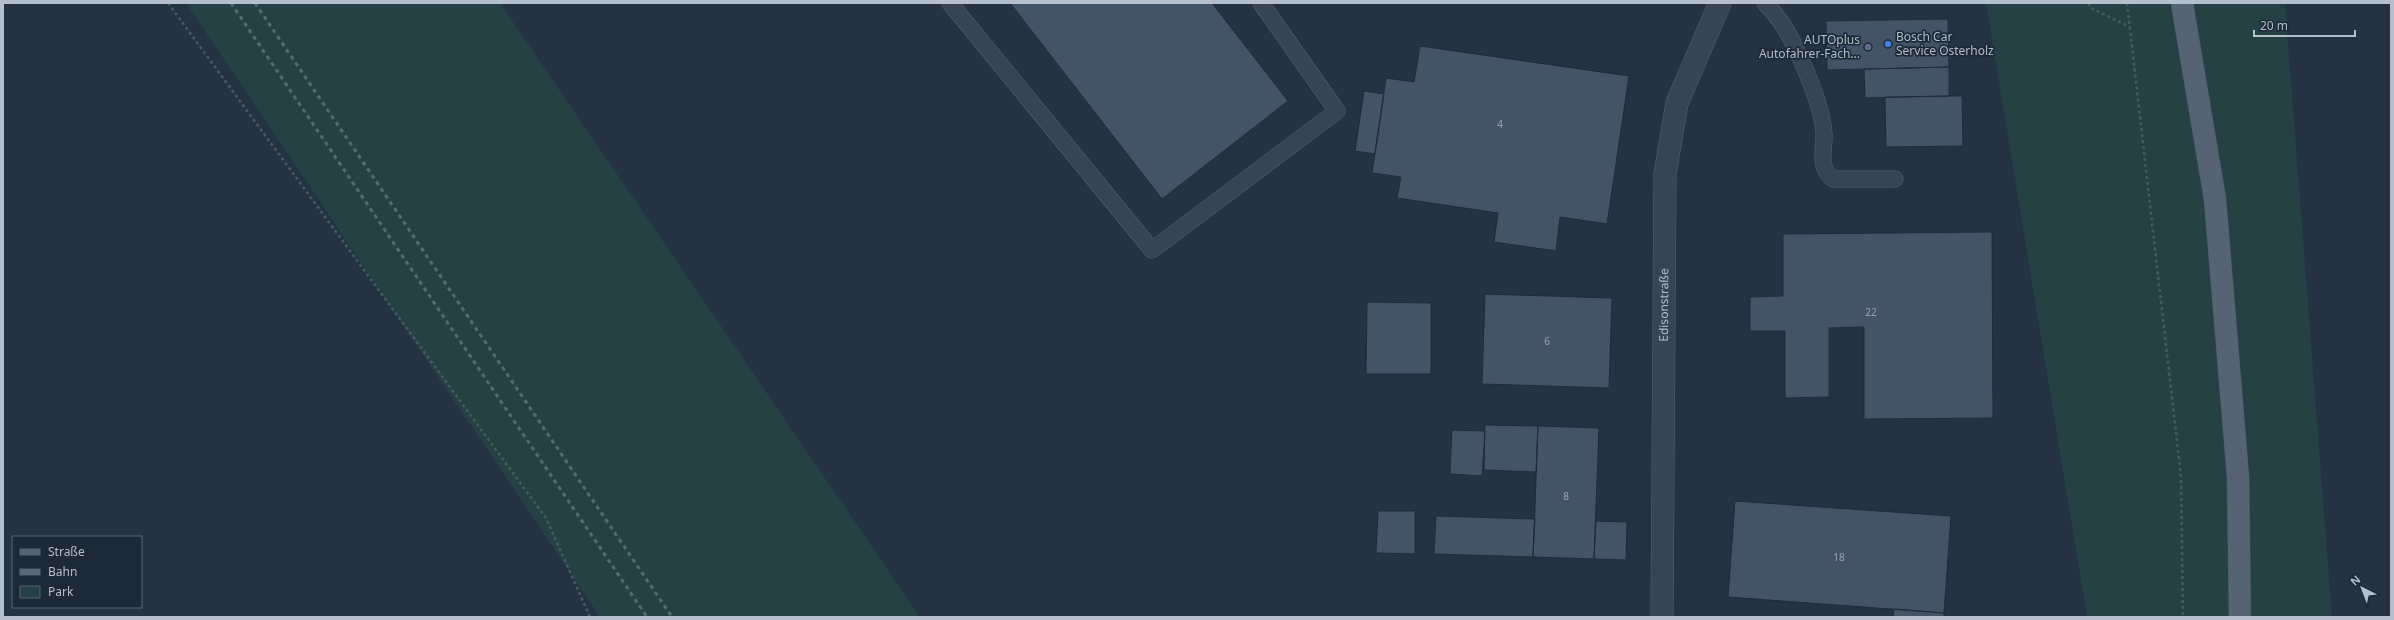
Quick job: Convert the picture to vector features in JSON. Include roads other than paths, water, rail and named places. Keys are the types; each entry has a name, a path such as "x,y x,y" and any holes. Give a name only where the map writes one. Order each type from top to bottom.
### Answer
{"main road":[{"path":"2182,3 2215,199 2238,477 2240,617"}],"street":[{"name":"Edisonstraße","path":"1662,617 1665,174 1677,103 1720,3"}],"lane":[{"path":"950,3 1152,250 1337,111 1261,3"},
{"path":"1765,3 1774,12 1787,32 1812,86 1824,133 1822,165 1826,174 1833,179 1895,179"}],"railway":[{"path":"231,3 647,617"},
{"path":"255,3 672,617"}],"place":[{"name":"Bosch Car Service Osterholz","path":"1888,44"},
{"name":"AUTOplus Autofahrer-Fach...","path":"1868,47"}]}
